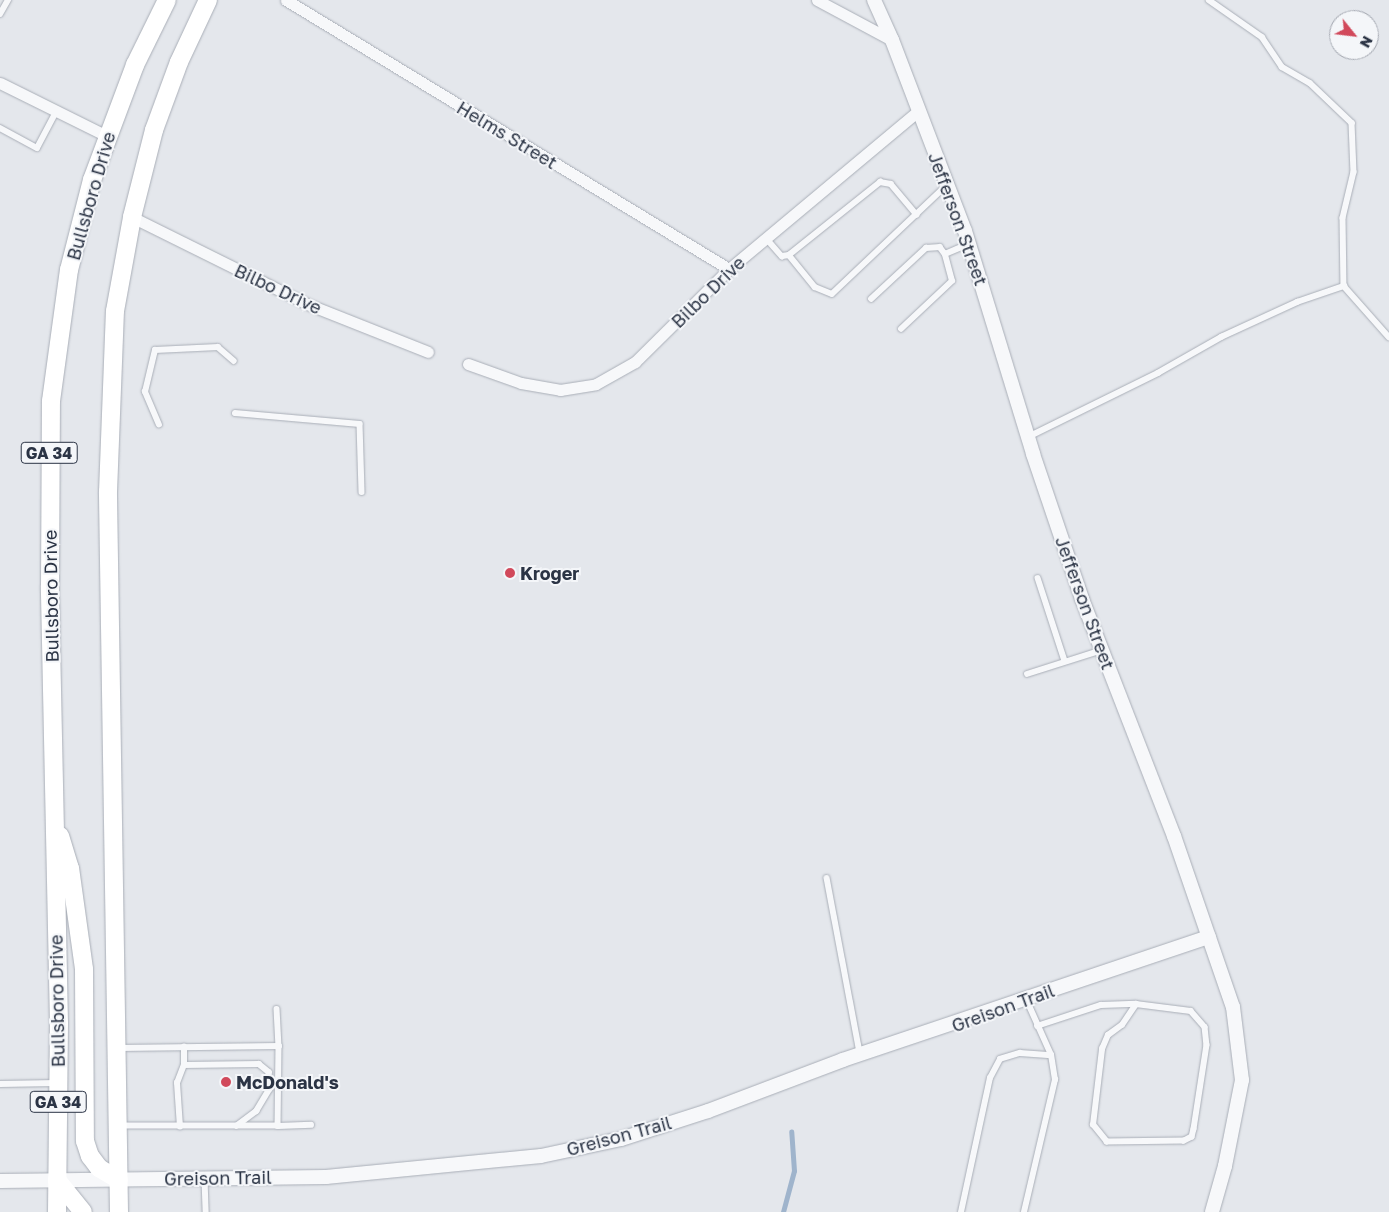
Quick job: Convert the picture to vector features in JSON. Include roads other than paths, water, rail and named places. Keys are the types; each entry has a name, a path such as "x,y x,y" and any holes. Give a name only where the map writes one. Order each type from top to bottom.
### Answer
{"main road":[{"name":"Bullsboro Drive","path":"57,1212 58,1083 51,401 69,270 107,136 136,65 167,0"},
{"path":"119,1212 108,484 115,311 132,217 166,96 208,0"},
{"path":"54,815 70,868 84,969 85,1140 90,1156 99,1168 119,1180"},
{"path":"57,1180 83,1212"}],"street":[{"name":"Helms Street","path":"286,0 729,269"},
{"path":"817,0 892,40"},
{"name":"Jefferson Street","path":"874,0 892,40 969,244 1028,437 1102,650 1209,937 1233,1007 1242,1080 1225,1166 1212,1212"},
{"path":"0,83 107,136"},
{"name":"Bilbo Drive","path":"468,364 521,383 560,390 596,384 635,362 729,269 919,110"},
{"name":"Bilbo Drive","path":"132,217 307,304 428,352"},
{"name":"Greison Trail","path":"0,1181 326,1177 541,1156 621,1139 708,1111 860,1055 1209,937"}],"lane":[{"path":"0,14 8,0"},
{"path":"1209,0 1262,38 1282,67 1310,83 1352,123 1354,172 1343,218 1344,286 1389,337"},
{"path":"0,128 37,148 56,112"},
{"path":"767,239 782,256 789,255 880,182 885,181 894,188 917,215"},
{"path":"789,255 816,287 832,294 947,186"},
{"path":"945,254 969,244"},
{"path":"871,299 926,248 940,247 945,254 952,281 901,329"},
{"path":"1028,437 1158,373 1221,337 1297,302 1344,286"},
{"path":"159,425 145,392 155,350 218,347 234,361"},
{"path":"235,413 360,424 362,492"},
{"path":"1038,578 1065,661"},
{"path":"1027,674 1102,650"},
{"path":"827,878 860,1055"},
{"path":"1024,1212 1055,1080 1051,1054 1026,999"},
{"path":"1037,1026 1101,1005 1136,1004 1191,1011 1205,1027 1207,1045 1194,1129 1192,1137 1184,1141 1107,1142 1092,1125 1102,1049 1108,1036 1122,1025 1136,1004"},
{"path":"278,1009 278,1126"},
{"path":"117,1048 279,1046"},
{"path":"180,1126 177,1083 184,1065 184,1047"},
{"path":"961,1212 990,1078 1000,1059 1020,1053 1051,1054"},
{"path":"184,1065 248,1064 265,1067 271,1080 266,1098 257,1112 237,1126"},
{"path":"0,1084 58,1083"},
{"path":"118,1126 311,1125"},
{"path":"205,1179 206,1212"}],"waterway":[{"path":"783,1212 794,1171 791,1132"}],"place":[{"name":"Kroger","path":"510,573"},
{"name":"McDonald's","path":"226,1082"}]}
